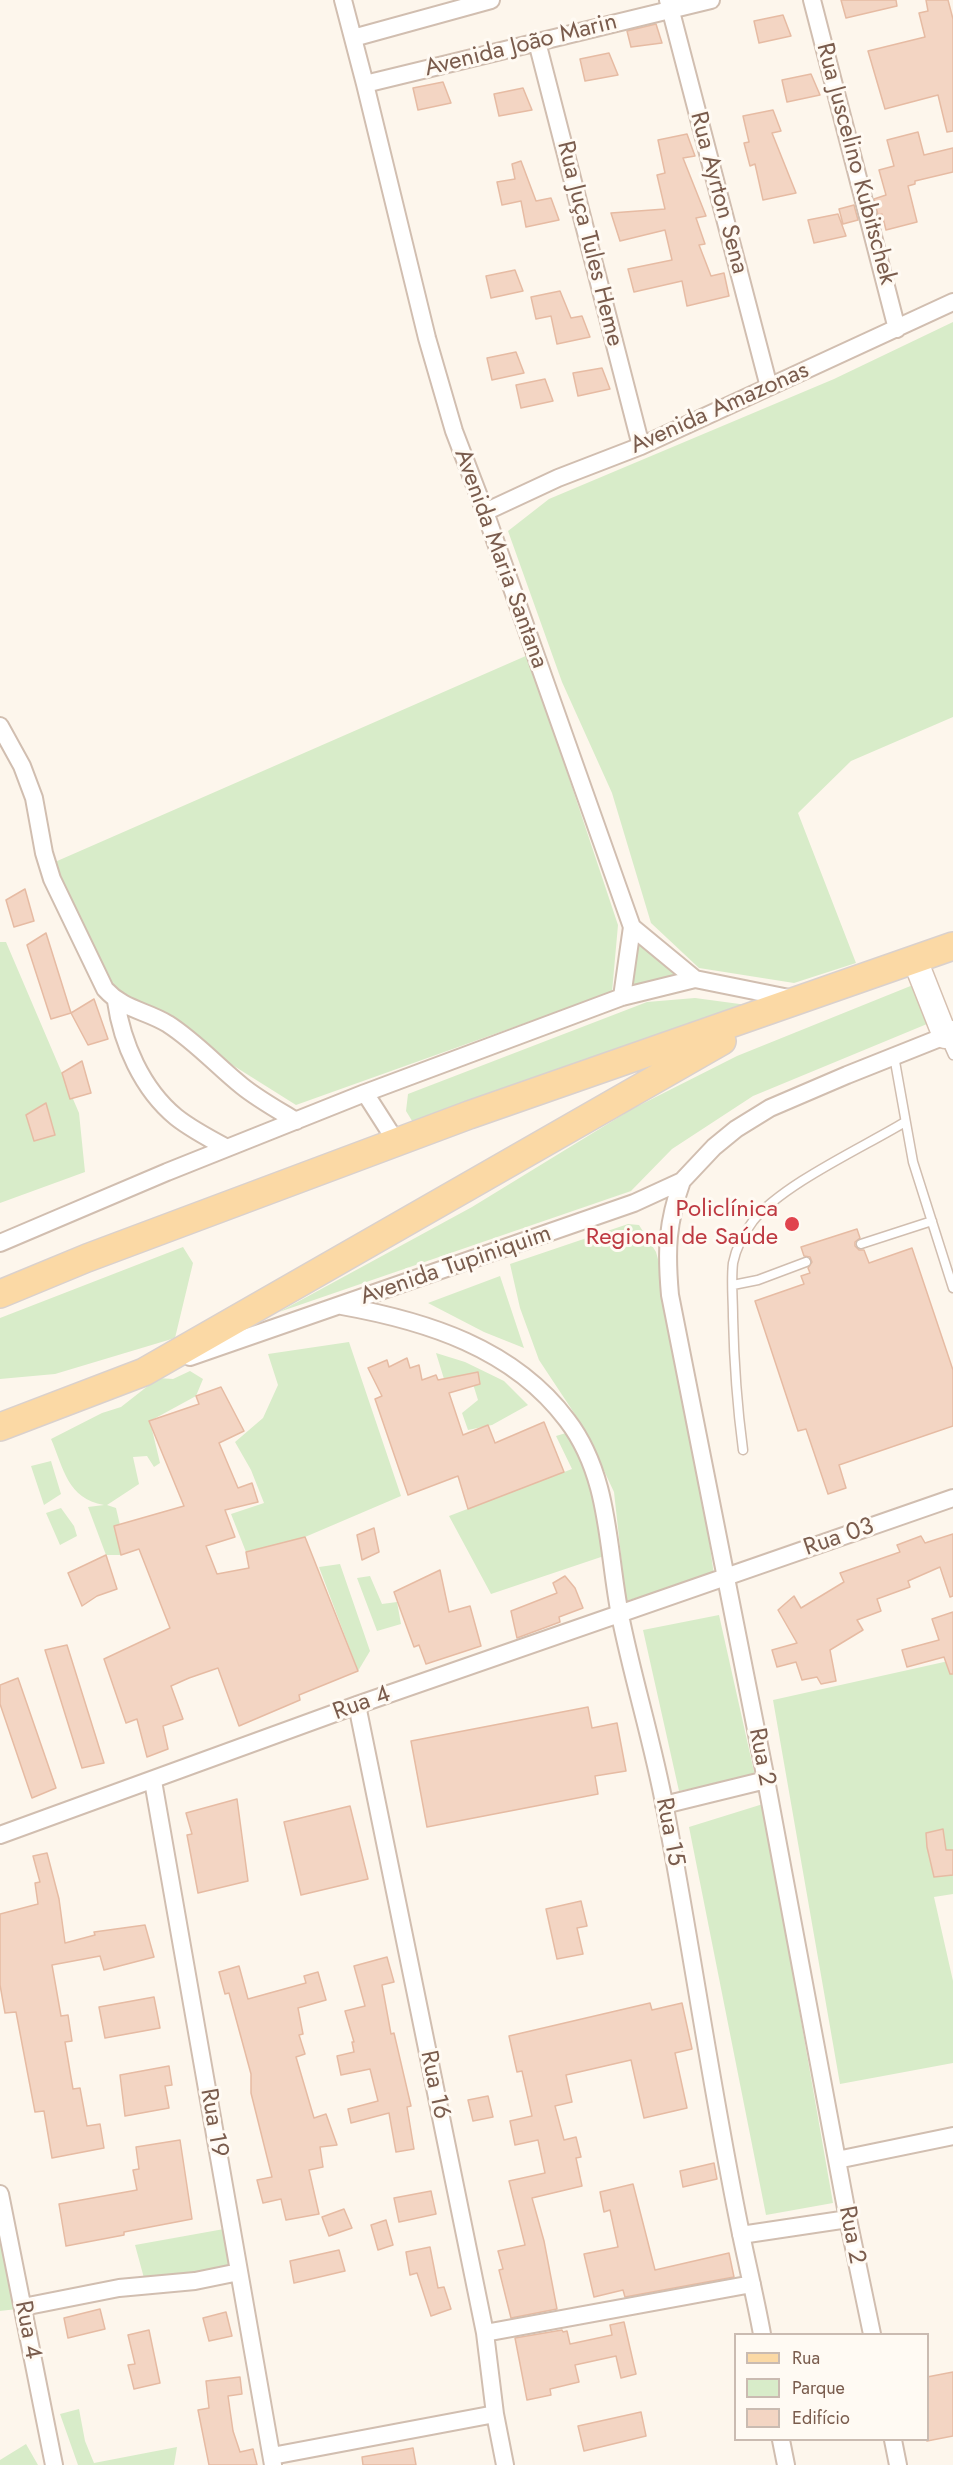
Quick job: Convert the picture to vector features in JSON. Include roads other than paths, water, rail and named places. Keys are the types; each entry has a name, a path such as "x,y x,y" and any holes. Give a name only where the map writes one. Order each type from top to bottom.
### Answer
{"main road":[{"path":"0,1293 87,1258 469,1115 953,946"},
{"path":"0,1427 144,1372 791,1004"}],"street":[{"name":"Avenida Maria Santana","path":"343,0 427,338 454,430 632,927"},
{"path":"353,38 491,0"},
{"name":"Avenida João Marin","path":"365,84 537,42 669,5 711,0"},
{"name":"Rua Juscelino Kubitschek","path":"812,0 897,329"},
{"name":"Rua Ayrton Sena","path":"669,5 769,387"},
{"name":"Rua Juça Tules Heme","path":"537,42 641,447"},
{"name":"Avenida Amazonas","path":"485,512 558,478 641,447 953,302"},
{"path":"0,726 22,766 34,798 44,853 52,879 105,989 116,1000 167,1024 202,1049 244,1088 296,1121"},
{"path":"632,927 695,979 791,1004"},
{"path":"622,998 632,927"},
{"path":"915,960 950,1041"},
{"path":"0,1243 365,1093 622,998 695,979"},
{"path":"116,1000 120,1027 129,1051 160,1102 176,1117 227,1148"},
{"name":"Avenida Tupiniquim","path":"144,1372 342,1306 634,1203 682,1181 714,1147 736,1129 770,1108 894,1056 950,1041"},
{"path":"365,1093 397,1143"},
{"name":"Rua 2","path":"682,1181 672,1209 667,1253 670,1294 684,1356 848,2219 872,2333"},
{"name":"Rua 15","path":"342,1306 396,1316 430,1326 470,1342 506,1363 556,1407 584,1446 601,1492 620,1613 664,1805 741,2235 762,2333"},
{"name":"Rua 03","path":"725,1578 953,1498"},
{"name":"Rua 4","path":"0,1835 357,1705 725,1578"},
{"name":"Rua 16","path":"357,1705 485,2333 495,2414 505,2465"},
{"path":"664,1805 766,1780"},
{"name":"Rua 19","path":"153,1781 272,2460"},
{"path":"837,2160 953,2136"},
{"name":"Rua 4","path":"0,2194 54,2465"},
{"path":"741,2235 848,2219"},
{"path":"23,2307 119,2288 195,2281 239,2272"},
{"path":"485,2333 752,2284"},
{"path":"272,2460 495,2414"},
{"path":"781,2441 786,2465"},
{"path":"893,2441 898,2465"}],"lane":[{"path":"894,1056 913,1162 953,1288"},
{"path":"742,1450 734,1384 733,1285 734,1262 742,1237 767,1207 804,1181 905,1122"},
{"path":"861,1244 932,1221"},
{"path":"733,1285 758,1280 806,1262"}],"place":[{"name":"Policlínica Regional de Saúde","path":"792,1224"}]}
